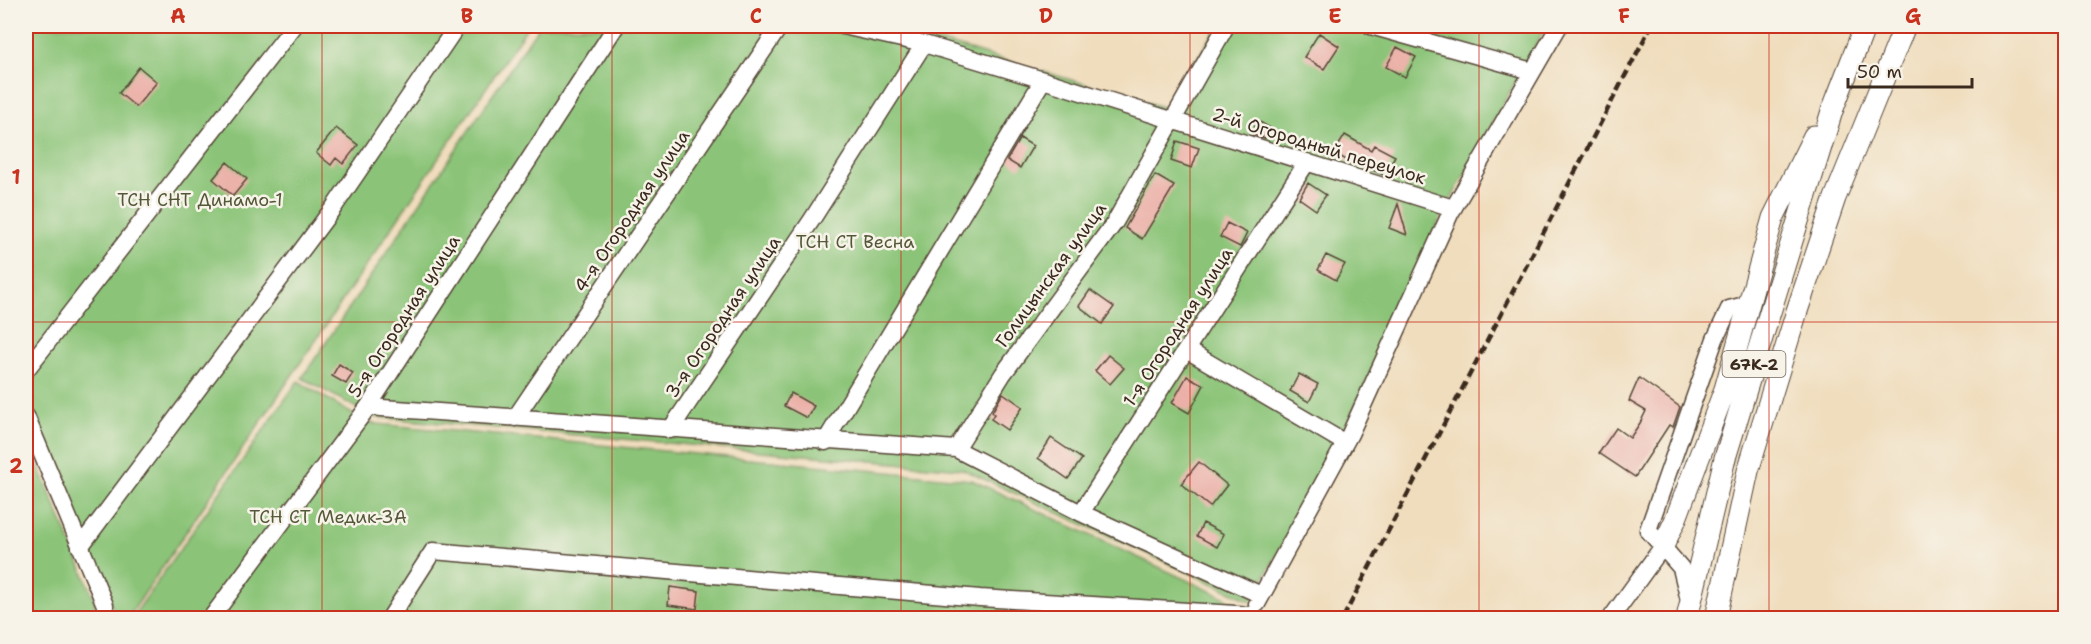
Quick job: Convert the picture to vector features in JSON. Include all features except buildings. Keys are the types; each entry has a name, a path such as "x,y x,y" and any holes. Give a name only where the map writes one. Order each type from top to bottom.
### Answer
{"main road":[{"name":"67К-2","path":"1689,611 1725,458 1832,111 1865,26"},
{"name":"67К-2","path":"1716,618 1748,471 1797,311 1835,198 1905,26"},
{"path":"1663,546 1676,521 1725,389 1773,218 1815,133 1832,111"}],"street":[{"path":"26,370 294,26"},
{"path":"80,547 334,207 457,26"},
{"name":"5-я Огородная улица","path":"211,618 368,407 616,26"},
{"name":"4-я Огородная улица","path":"515,418 780,26"},
{"name":"2-й Огородный переулок","path":"843,26 924,44 1453,208"},
{"name":"Голицынская улица","path":"956,449 1003,374 1115,222 1226,26"},
{"path":"1371,26 1532,71"},
{"path":"390,618 434,551 980,598 1250,617 1345,443 1453,208 1559,26"},
{"name":"3-я Огородная улица","path":"670,430 811,221 924,44"},
{"path":"825,442 1043,80"},
{"name":"1-я Огородная улица","path":"1081,513 1307,162"},
{"path":"1187,350 1345,443"},
{"path":"368,407 825,442 956,449 1081,513 1261,595"},
{"path":"26,416 105,605 105,618"},
{"path":"1611,618 1663,546 1681,568 1689,611"}],"green space":[{"name":"ТСН СНТ Динамо-1","path":"26,26 528,26 128,618 117,618 26,397"},
{"name":"ТСН СТ Весна","path":"539,26 888,26 1166,108 1218,26 1546,26 1438,223 1335,450 1251,601 962,469 373,417 302,378"},
{"name":"ТСН СТ Медик-3А","path":"298,381 367,423 972,480 1260,614 1257,618 132,618"},
{"path":"26,437 95,600 94,618 26,618"}],"railway":[{"path":"1343,618 1651,26"}]}
